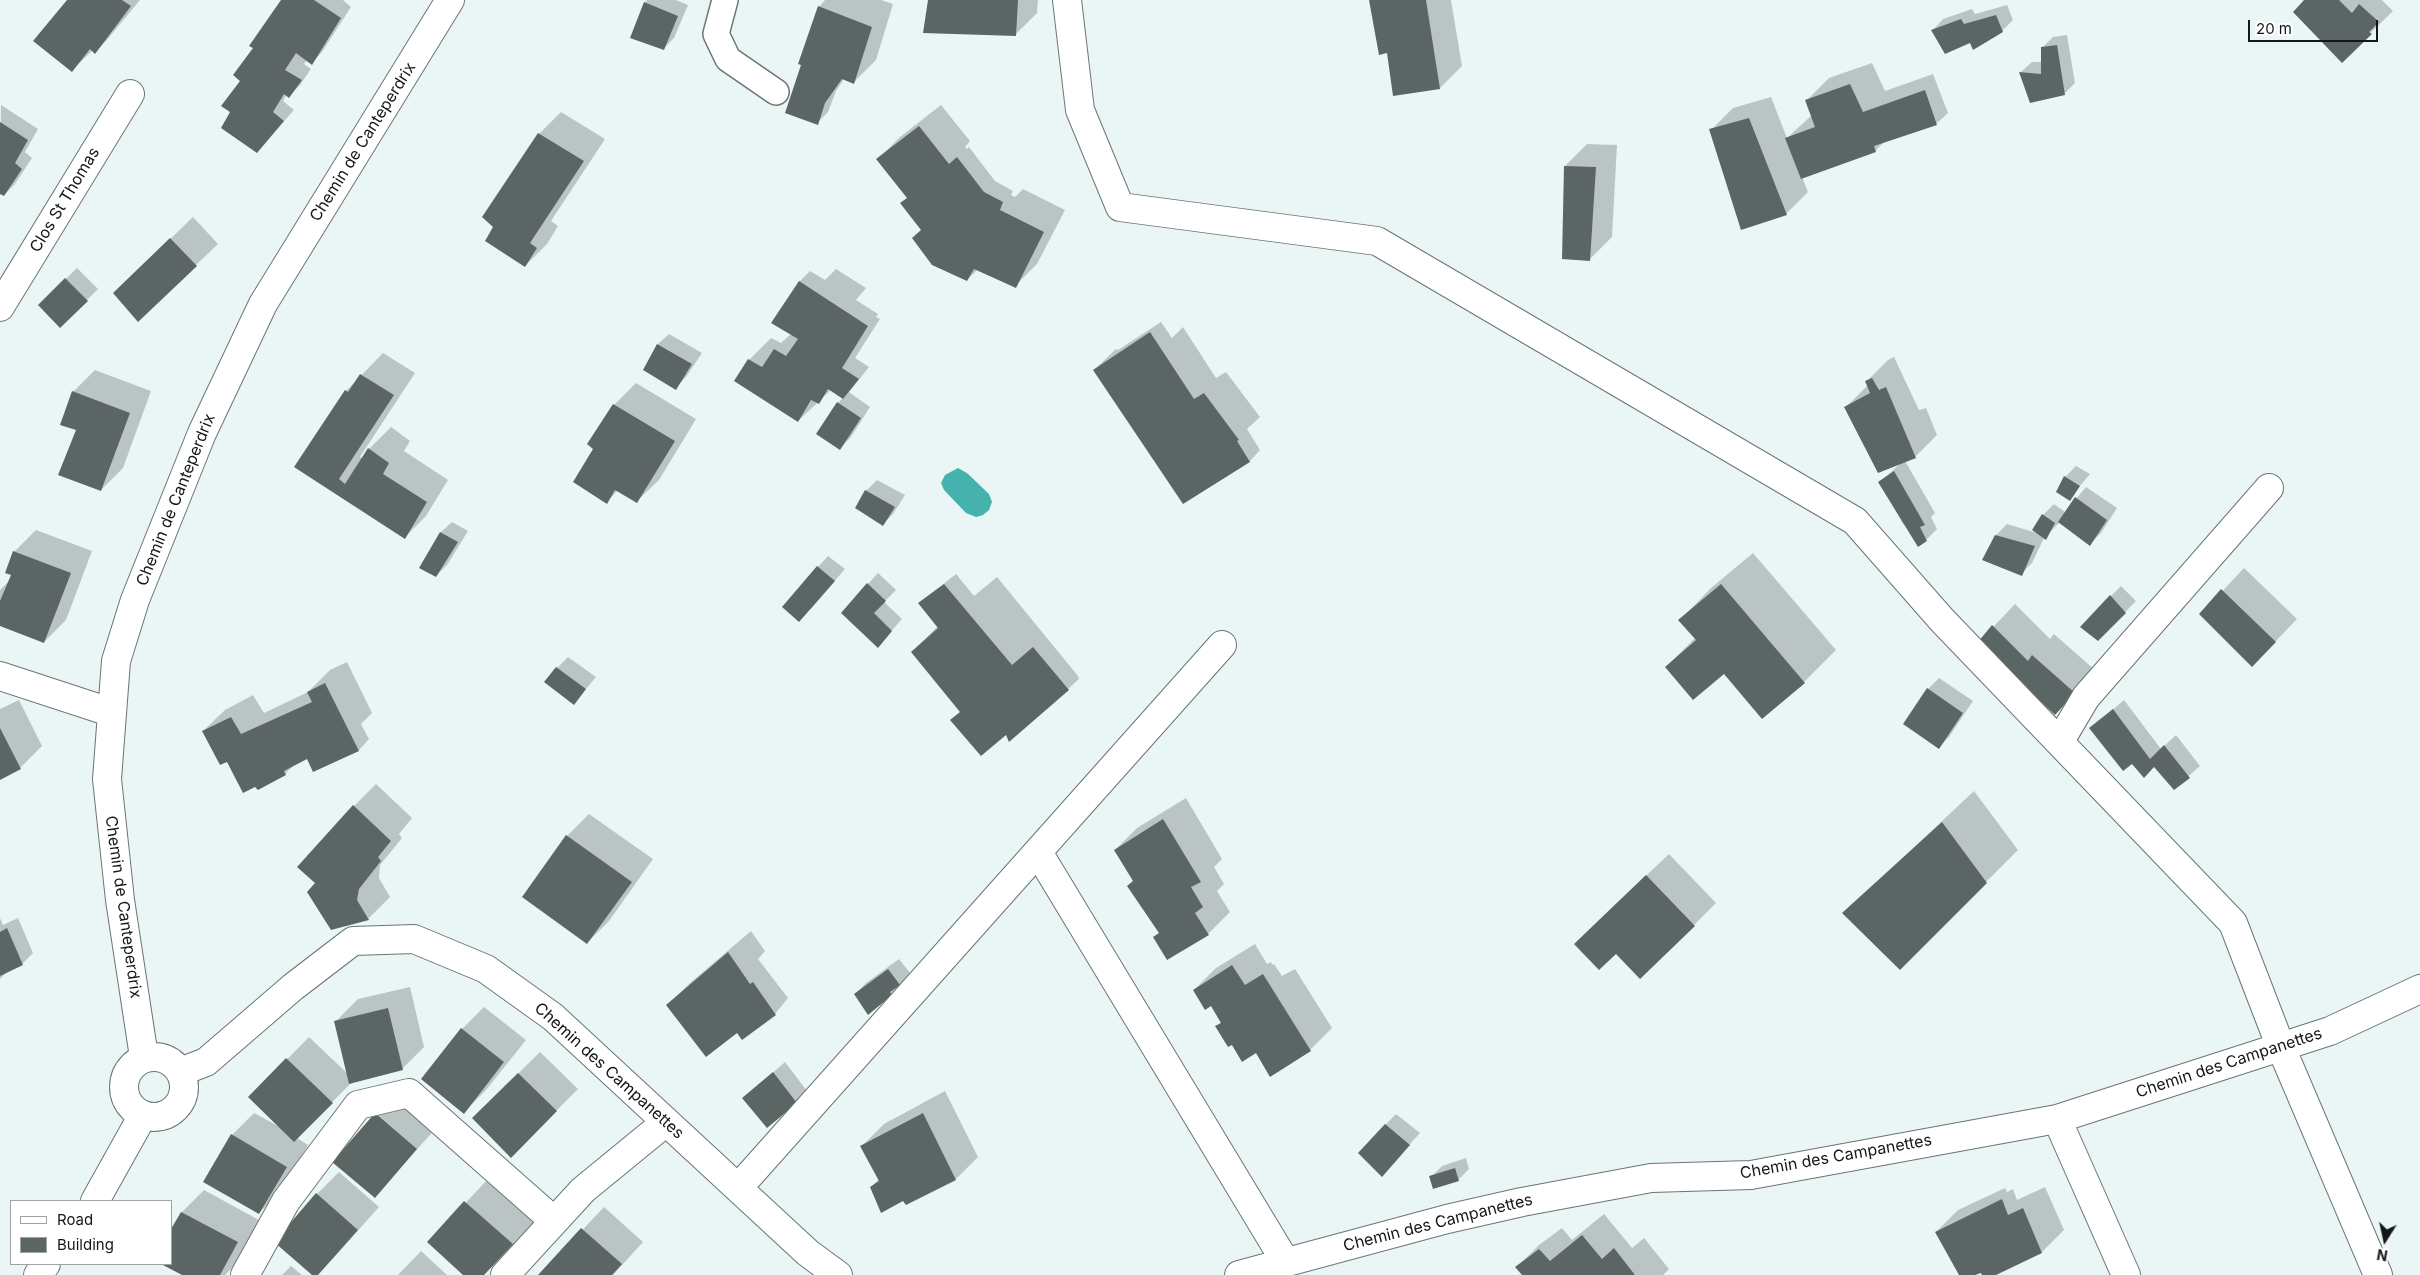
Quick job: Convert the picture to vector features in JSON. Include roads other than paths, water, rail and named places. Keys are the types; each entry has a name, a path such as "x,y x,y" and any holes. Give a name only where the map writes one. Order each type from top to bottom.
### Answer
{"street":[{"name":"Chemin de Canteperdrix","path":"144,1057 120,900 107,779 110,712 116,661 135,600 202,433 263,304 450,0"},
{"path":"1068,0 1080,110 1120,207 1377,241 1855,521 1942,620 2233,923 2280,1045 2378,1275"},
{"name":"Clos St Thomas","path":"0,307 130,94"},
{"path":"2060,741 2086,697 2269,488"},
{"path":"738,1188 1222,645"},
{"path":"0,676 110,712"},
{"path":"1038,852 1285,1261"},
{"name":"Chemin des Campanettes","path":"180,1072 206,1062 293,987 353,941 414,939 486,969 553,1017 808,1253 838,1275"},
{"name":"Chemin des Campanettes","path":"1239,1275 1285,1261 1448,1219 1651,1178 1751,1175 2058,1119 2280,1045 2330,1031 2420,990"},
{"path":"144,1057 165,1058 180,1072 184,1089 177,1106 162,1116 143,1115 128,1104 123,1086 129,1068 144,1057"},
{"path":"245,1275 286,1201 358,1105 409,1093 554,1222"},
{"path":"95,1200 143,1115"},
{"path":"2058,1119 2126,1275"},
{"path":"505,1275 582,1190 666,1122"}],"lane":[{"path":"725,0 716,34 728,59 776,92"}],"water":[{"path":"958,468 967,473 989,494 992,502 989,510 983,515 976,517 966,513 944,490 941,483 945,475"}]}
